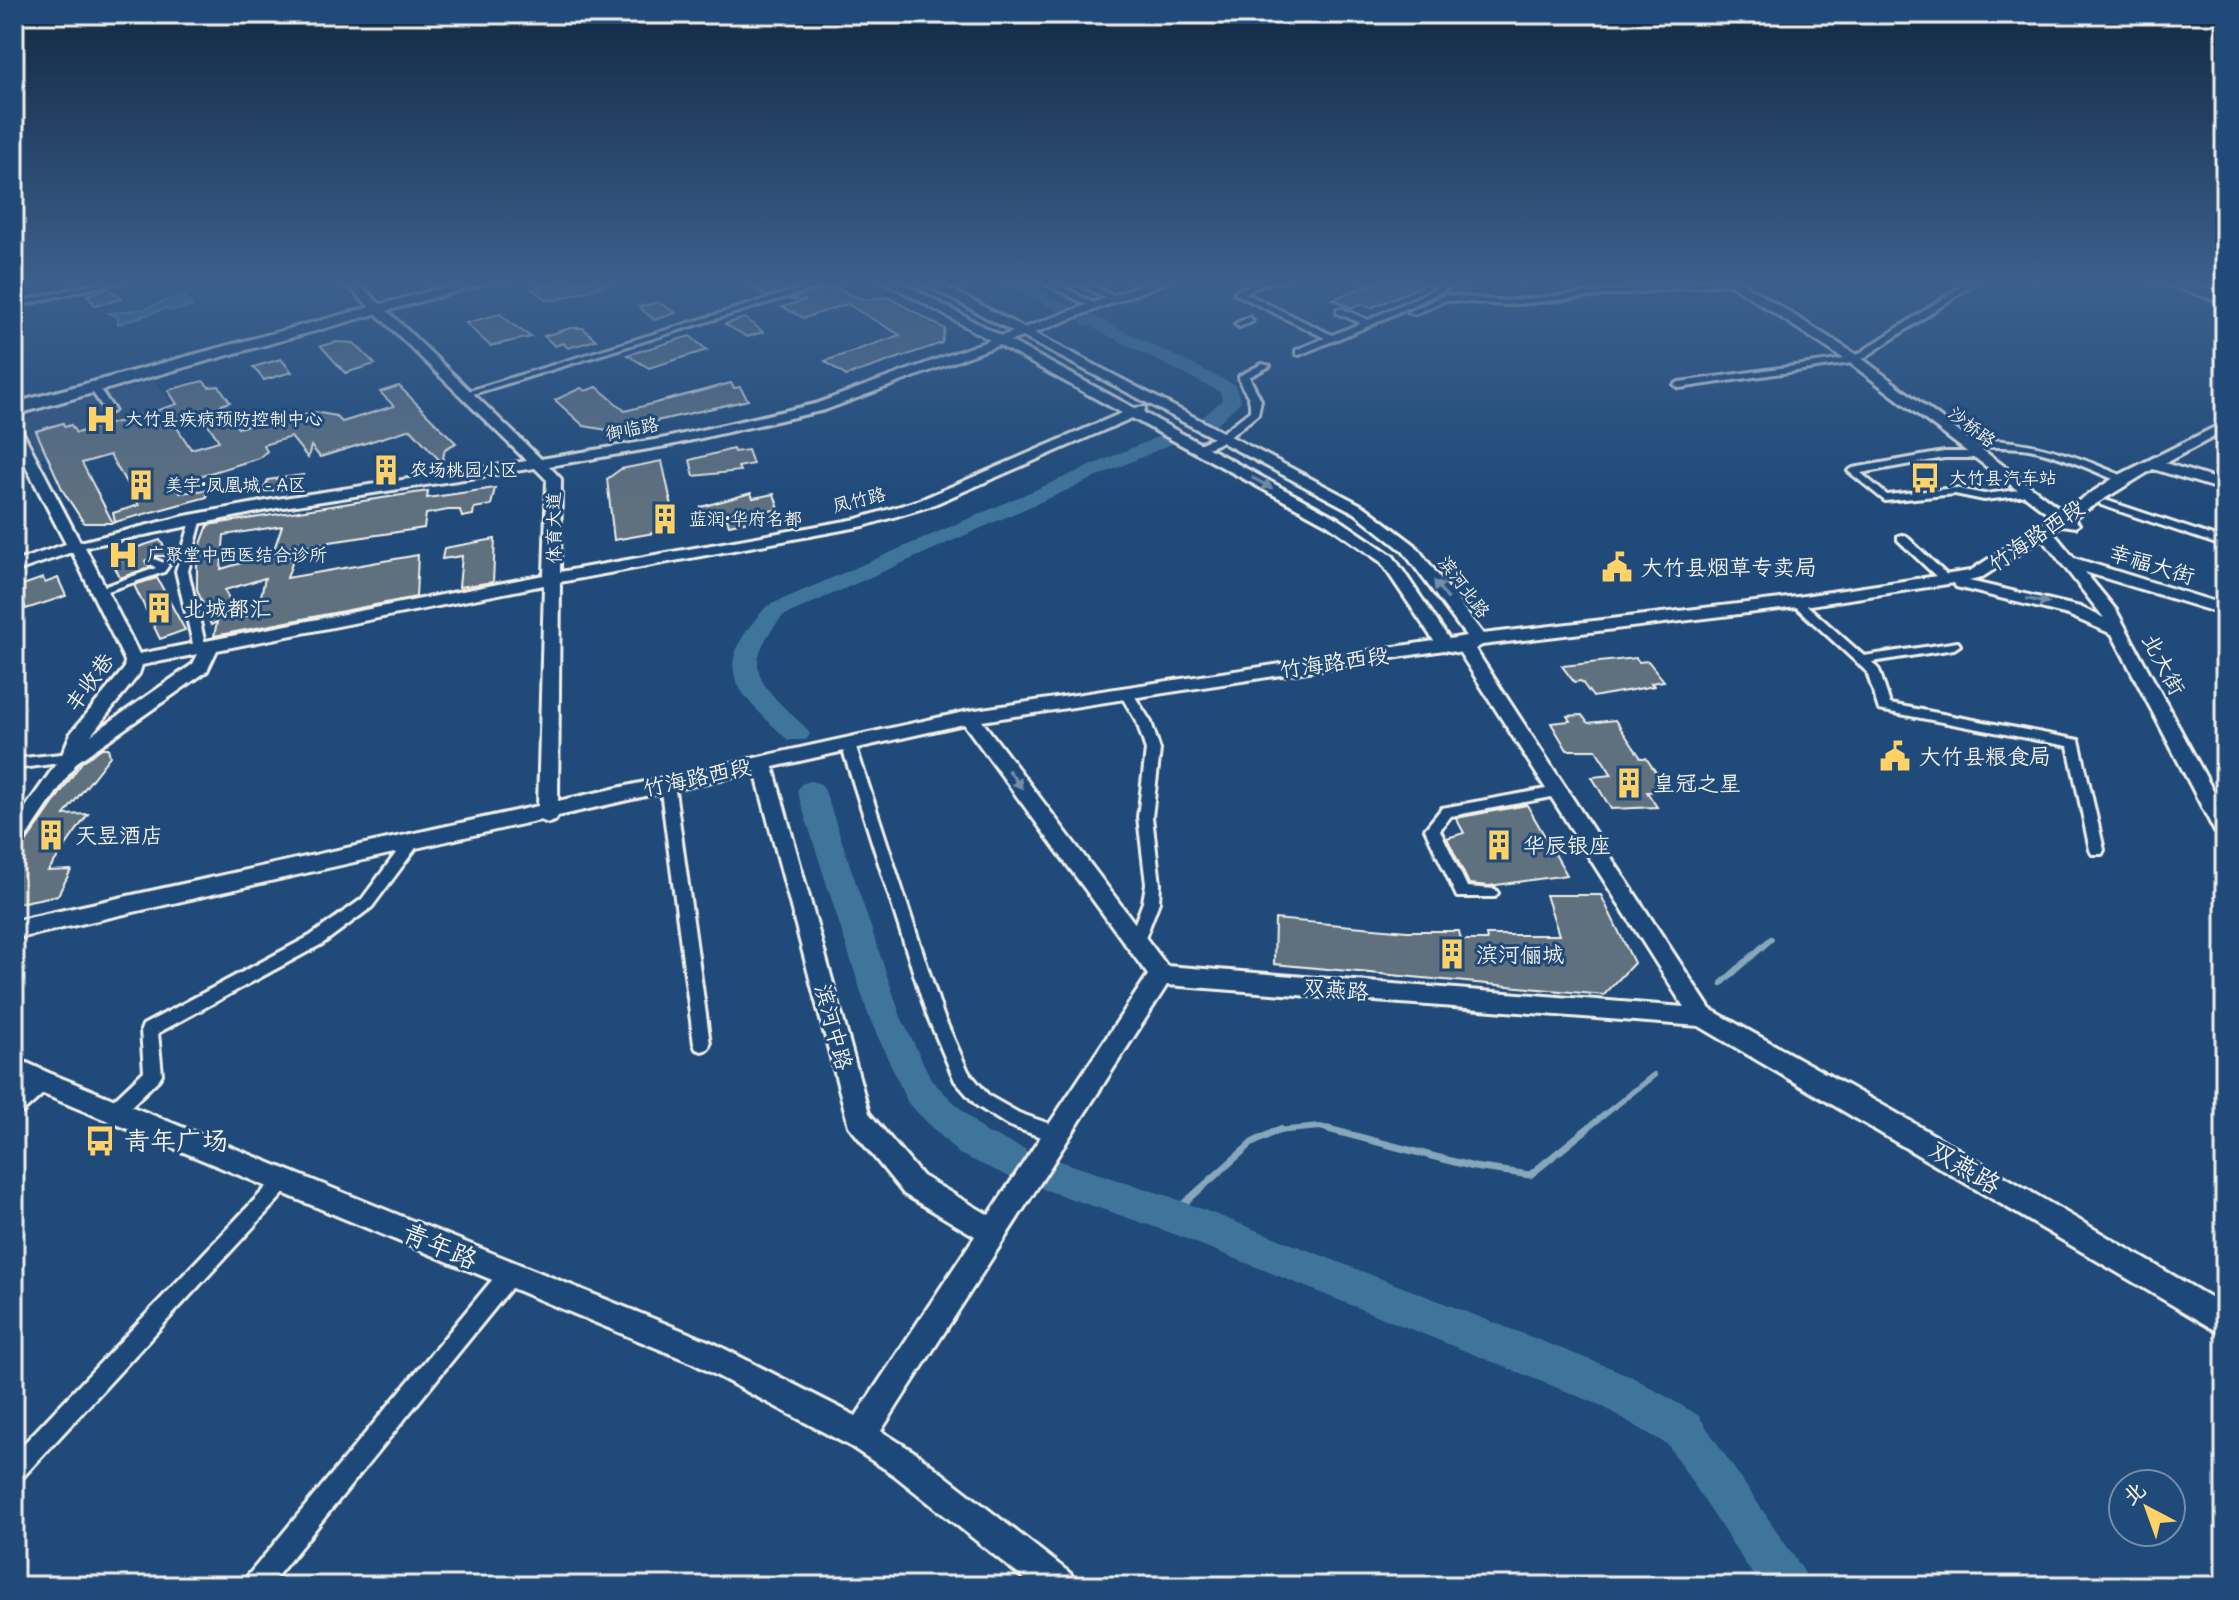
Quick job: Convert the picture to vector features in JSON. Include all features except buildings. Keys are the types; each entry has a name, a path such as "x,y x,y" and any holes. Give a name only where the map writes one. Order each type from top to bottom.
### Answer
{"highway":[{"path":"14,399 187,355"},
{"path":"14,409 207,355"}],"street":[{"name":"体育大道","path":"427,355 554,479 548,813"},
{"path":"467,393 593,355"},
{"name":"御临路","path":"14,567 76,546 197,518 613,454 797,413 961,355"},
{"path":"1025,355 1332,521 1387,559 1463,644"},
{"name":"滨河北路","path":"1067,355 1360,510 1409,548 1463,644"},
{"name":"沙桥路","path":"1847,355 2066,520"},
{"path":"1679,385 1855,360 1863,355"},
{"path":"1196,447 1220,436 1255,412 1256,400 1244,376 1265,366"},
{"path":"94,387 109,410"},
{"name":"凤竹路","path":"134,661 859,523 925,503 1158,402"},
{"name":"竹海路西段","path":"2066,520 2105,503 2158,465 2225,426"},
{"name":"丰收巷","path":"14,429 134,661 133,670 78,738 70,758 14,840"},
{"name":"竹海路西段","path":"14,937 971,719 1463,644 1800,605 1988,579 2009,570 2047,534 2122,479 2225,436"},
{"path":"1965,444 2000,440 2022,443 2073,456 2122,479"},
{"path":"1979,455 1944,455 1853,471 1885,498 1955,491 1984,497 2028,492"},
{"path":"2158,465 2225,487"},
{"path":"2105,503 2225,544"},
{"path":"197,518 182,571 205,647"},
{"name":"北大街","path":"2047,534 2108,610 2225,832"},
{"path":"1902,538 1954,582"},
{"name":"幸福大街","path":"2065,560 2225,610"},
{"path":"98,591 157,566 182,571"},
{"name":"竹海路西段","path":"1954,582 2074,611 2119,631"},
{"path":"1800,605 1873,670 1884,707 2074,743 2097,850"},
{"name":"双燕路","path":"1463,644 1702,1016 1897,1126 2225,1322"},
{"path":"1862,660 1954,645"},
{"name":"丰收巷","path":"70,758 201,667 205,647"},
{"path":"1125,694 1144,722 1153,750 1145,817 1153,884 1151,902 1136,941"},
{"path":"861,1435 1161,975 971,719"},
{"path":"849,747 935,1015 961,1076 983,1101 1013,1119 1058,1135"},
{"path":"14,764 70,758"},
{"name":"滨河中路","path":"763,765 858,1118 913,1185 994,1232"},
{"path":"667,786 702,1044"},
{"path":"1490,893 1462,893 1432,829 1435,823 1447,812 1557,792"},
{"path":"114,1111 153,1074 149,1030 316,940 367,903 410,845"},
{"name":"竹海路西段","path":"14,930 410,845"},
{"name":"双燕路","path":"1161,975 1679,1017 1702,1016"},
{"name":"青年路","path":"14,1067 40,1081 703,1353 861,1435 905,1464 1059,1586"},
{"path":"14,1104 40,1081"},
{"path":"14,1470 284,1181"},
{"path":"254,1586 509,1275"}],"shaded area":[{"name":"大竹县疾病预防控制中心","path":"155,381 181,418 40,458 23,421 39,412"}],"waterway":[{"path":"1160,355 1228,389 1232,401 1210,420"},
{"path":"797,734 753,690 743,663 757,631 775,611 1164,440"},
{"path":"811,791 885,1017 920,1092 972,1143 1012,1161"},
{"path":"1722,983 1771,939"},
{"path":"1584,1131 1654,1075"},
{"path":"1276,1131 1280,1129"},
{"path":"1276,1131 1328,1129"},
{"path":"1328,1129 1336,1131"},
{"path":"1328,1129 1474,1167 1530,1175 1587,1129"},
{"path":"1171,1215 1252,1143 1276,1131"},
{"path":"1056,1177 1171,1215 1614,1390 1683,1430 1787,1586"}],"place":[{"name":"大竹县疾病预防控制中心","path":"101,419"},
{"name":"农场桃园小区","path":"386,470"},
{"name":"大竹县汽车站","path":"1925,478"},
{"name":"美宇•凤凰城 - A区","path":"141,485"},
{"name":"蓝润•华府名都","path":"665,519"},
{"name":"广聚堂中西医结合诊所","path":"123,555"},
{"name":"大竹县烟草专卖局","path":"1617,567"},
{"name":"北城都汇","path":"159,608"},
{"name":"大竹县粮食局","path":"1895,756"},
{"name":"皇冠之星","path":"1629,783"},
{"name":"天昱酒店","path":"51,835"},
{"name":"华辰银座","path":"1499,845"},
{"name":"滨河俪城","path":"1452,954"},
{"name":"青年广场","path":"100,1141"}]}
